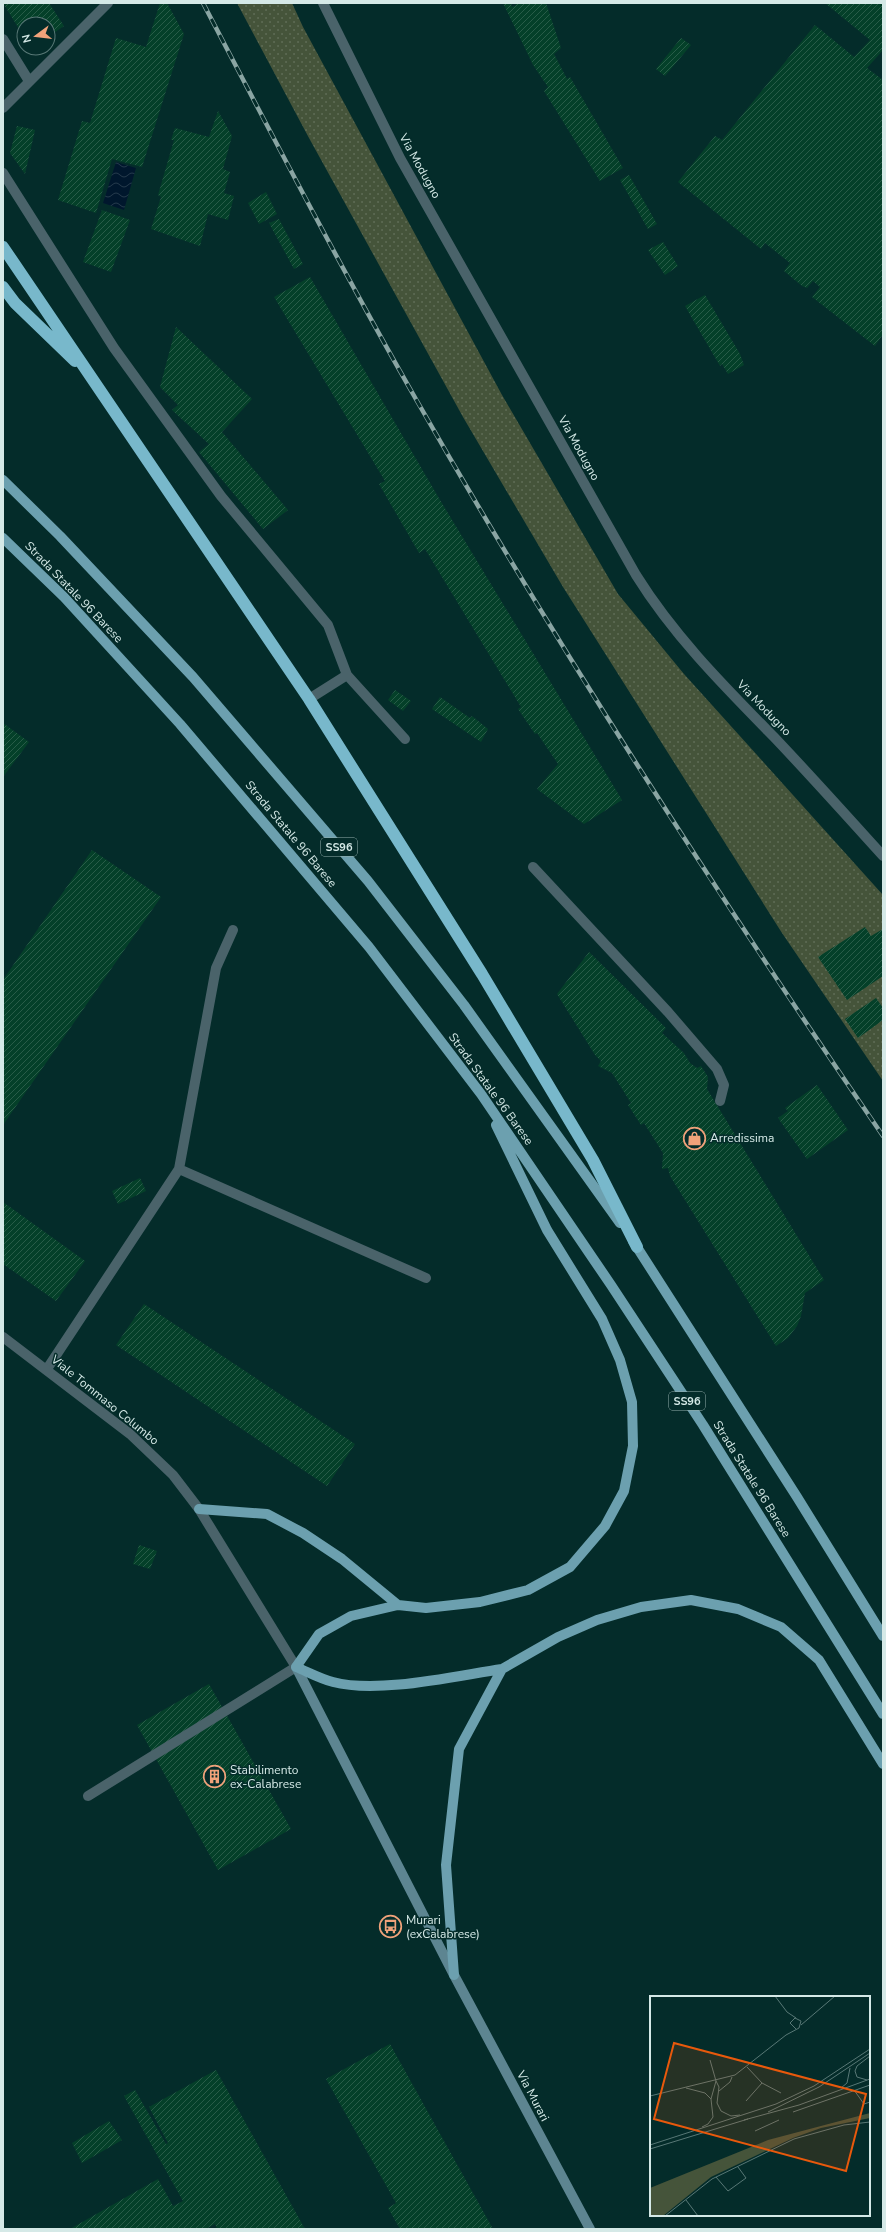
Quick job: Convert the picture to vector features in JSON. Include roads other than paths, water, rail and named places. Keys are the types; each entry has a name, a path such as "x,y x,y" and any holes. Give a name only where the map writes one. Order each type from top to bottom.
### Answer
{"highway":[{"path":"3,247 309,699 482,974 581,1140 637,1247"},
{"path":"3,287 15,303 93,379"}],"main road":[{"name":"SS96","path":"3,480 60,536 193,677 368,881 464,1005 548,1120 637,1247 883,1636"},
{"name":"Strada Statale 96 Barese","path":"3,538 64,597 180,724 369,946 481,1094 611,1285 698,1418 883,1714"},
{"path":"481,1094 547,1230 602,1319 620,1360 632,1402 633,1446 624,1491 605,1526 570,1567 528,1590 480,1602 426,1608 398,1605 351,1616 319,1634 296,1668 334,1682 368,1686 423,1681 502,1669 558,1637 597,1620 642,1607 691,1600 738,1609 781,1627 819,1660 883,1764"},
{"path":"199,1509 268,1514 303,1533 342,1559 398,1605"},
{"path":"454,1975 446,1865 459,1749 502,1669"}],"street":[{"path":"3,108 108,3"},
{"name":"Via Modugno","path":"323,3 400,158 636,575 654,604 697,658 816,782 883,856"},
{"path":"3,39 29,81"},
{"path":"3,173 114,348 221,496 328,625 347,675 406,739"},
{"path":"309,699 347,675"},
{"path":"533,867 668,1012 717,1069 724,1084 720,1102"},
{"path":"47,1369 179,1169 216,968 233,930"},
{"path":"179,1169 426,1278"},
{"name":"Viale Tommaso Columbo","path":"3,1337 47,1369 130,1434 173,1475 199,1509 296,1668"},
{"path":"88,1796 296,1668"},
{"name":"Via Murari","path":"296,1668 454,1975 590,2229"}],"water":[{"path":"116,162 136,168 124,210 103,203"}],"railway":[{"path":"203,3 362,302 417,401 528,589 584,681 701,865 883,1136"}],"place":[{"name":"Arredissima","path":"695,1138"},
{"name":"Stabilimento ex-Calabrese","path":"214,1777"},
{"name":"Murari (exCalabrese)","path":"391,1927"}]}
